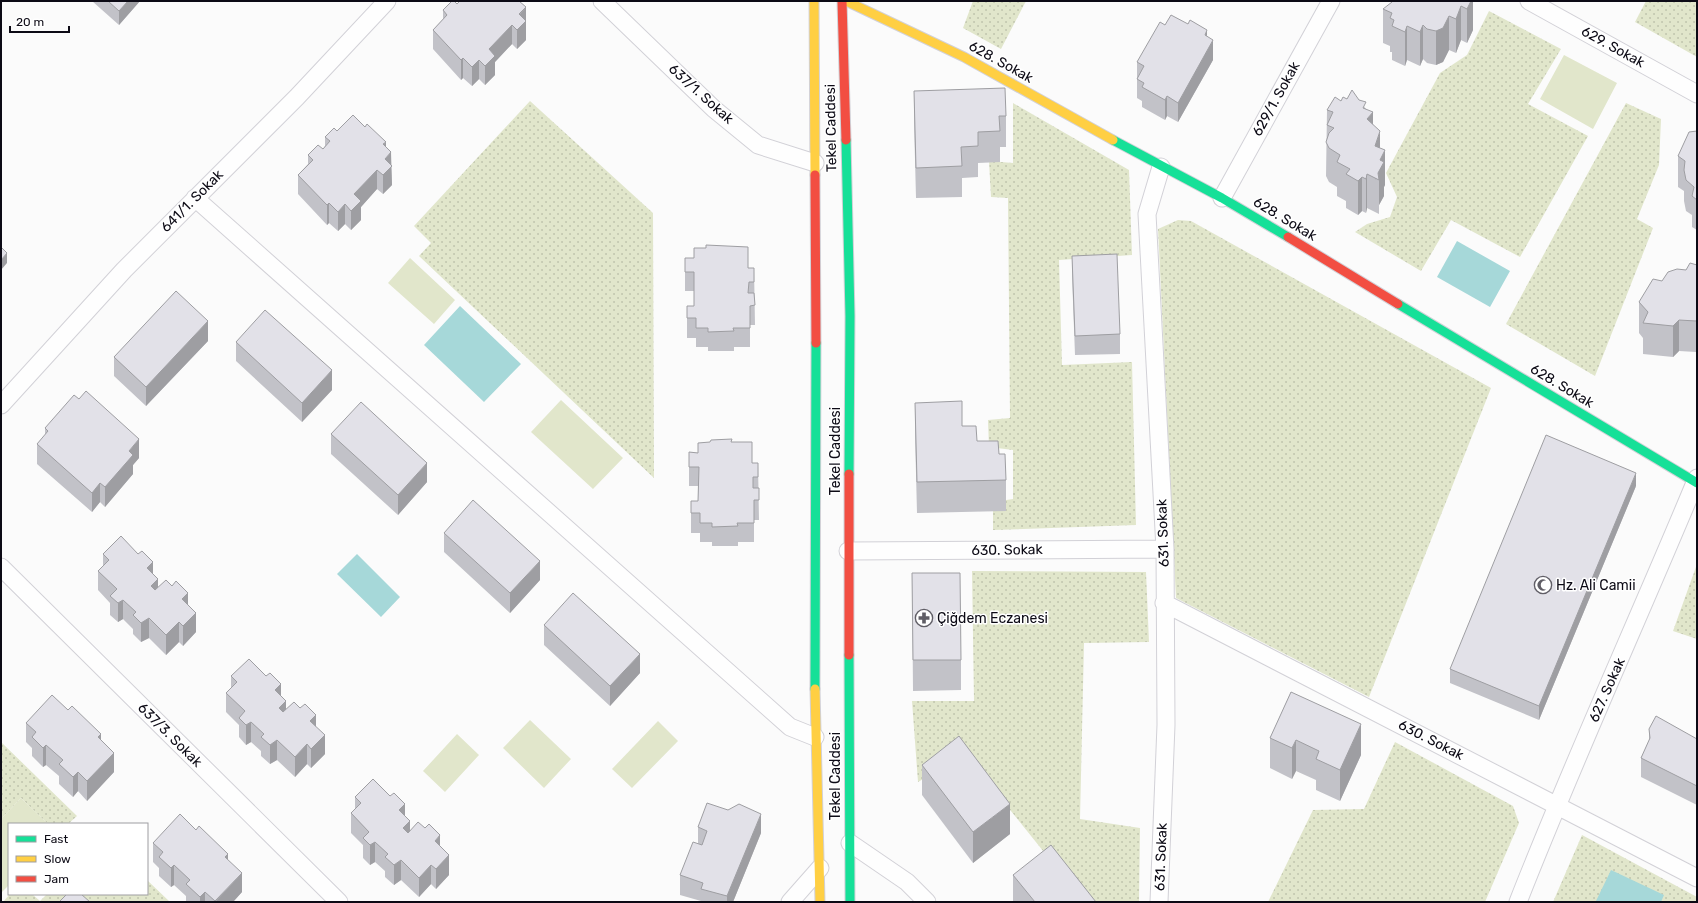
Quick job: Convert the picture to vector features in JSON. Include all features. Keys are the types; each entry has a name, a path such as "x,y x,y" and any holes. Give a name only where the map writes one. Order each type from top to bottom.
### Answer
{"main road":[{"path":"814,1 816,424 815,737 820,902"},
{"name":"Tekel Caddesi","path":"842,1 850,316 848,551 850,902"},
{"name":"628. Sokak","path":"846,1 866,12 963,57 1161,167 1222,198 1696,481"}],"street":[{"name":"641/1. Sokak","path":"1,405 124,270 297,97 388,1"},
{"name":"637/1. Sokak","path":"602,1 714,109 758,145 814,163"},
{"name":"629/1. Sokak","path":"1222,198 1331,1"},
{"name":"629. Sokak","path":"1529,1 1697,94"},
{"name":"631. Sokak","path":"1160,902 1166,725 1164,603 1165,549 1147,214 1161,167"},
{"path":"195,198 790,726 815,737"},
{"name":"627. Sokak","path":"1518,902 1556,805 1621,658 1696,481"},
{"name":"630. Sokak","path":"848,551 1165,549"},
{"name":"637/3. Sokak","path":"1,567 339,902"},
{"name":"630. Sokak","path":"1164,603 1697,878"},
{"path":"850,843 907,882 927,902"},
{"path":"790,902 820,868"}],"green space":[{"path":"973,1 1026,1 1001,49 963,28"},
{"path":"1646,1 1697,1 1697,57 1635,22"},
{"path":"1489,11 1561,49 1528,104 1588,136 1520,257 1451,220 1421,271 1355,232 1367,224 1390,217 1397,197 1386,173 1440,73 1467,55"},
{"path":"1564,55 1617,83 1593,129 1540,99"},
{"path":"530,101 653,213 654,478 419,256 431,243 414,226"},
{"path":"1013,103 1129,170 1132,255 1059,260 1062,365 1132,362 1136,525 993,530 993,502 1013,499 1013,450 989,447 988,420 1010,418 1008,198 991,197 989,161 1013,163"},
{"path":"1626,103 1661,119 1659,165 1637,219 1653,228 1595,376 1506,324"},
{"path":"1178,220 1191,221 1491,388 1369,697 1176,598 1158,229"},
{"path":"410,258 455,300 434,324 388,283"},
{"path":"561,400 623,458 593,489 531,432"},
{"path":"1697,564 1697,639 1673,631"},
{"path":"972,571 1146,572 1149,642 1084,643 1080,819 1140,828 1139,902 1084,902 966,755 918,782 912,701 974,701"},
{"path":"530,720 571,759 544,788 503,748"},
{"path":"658,721 678,741 632,788 612,769"},
{"path":"457,734 479,755 445,792 423,771"},
{"path":"1,742 77,816 69,823 47,823 21,798 1,819"},
{"path":"1395,742 1513,806 1519,823 1485,902 1268,902 1313,810 1364,809"},
{"path":"21,798 47,823 8,823 8,886 1,893 1,819"},
{"path":"1582,835 1697,897 1697,902 1553,902"},
{"path":"148,881 170,902 86,902 79,895 148,895"},
{"path":"9,895 33,895 40,901 46,895 69,895 63,902 3,902"}],"water":[{"path":"1457,241 1510,271 1490,307 1437,277"},
{"path":"460,306 521,364 484,402 424,345"},
{"path":"357,554 400,597 381,617 337,574"},
{"path":"1611,870 1664,895 1661,902 1596,901"}],"building":[{"path":"108,1 128,1 119,11"},
{"path":"452,1 457,4 460,1 519,1 526,7 519,14 526,21 517,30 512,25 489,49 495,56 485,66 479,60 472,67 463,58 461,60 433,30 447,15 443,10"},
{"path":"1393,1 1471,1 1467,9 1461,6 1456,19 1449,16 1443,28 1436,31 1427,29 1423,25 1420,32 1407,26 1405,32 1392,26 1394,20 1390,18 1392,13 1383,9"},
{"path":"1171,15 1188,24 1190,20 1207,30 1205,35 1213,40 1178,103 1167,96 1165,100 1142,87 1144,83 1137,79 1144,66 1137,62 1160,22 1165,25"},
{"path":"1005,88 1006,116 999,116 1000,131 978,132 978,146 961,147 962,166 916,168 914,91"},
{"path":"1352,90 1359,100 1366,102 1363,108 1373,112 1367,119 1380,131 1375,146 1385,150 1380,160 1384,162 1378,173 1379,180 1367,174 1366,179 1362,177 1358,181 1346,174 1350,169 1337,162 1340,155 1329,148 1326,142 1329,133 1334,128 1327,125 1333,112 1327,110 1335,97 1341,101 1343,97 1347,99"},
{"path":"353,115 365,127 367,124 386,142 383,144 391,152 385,159 392,166 383,175 377,170 354,194 361,201 351,211 345,204 338,212 329,203 327,205 298,175 313,160 308,155 318,145 323,149 330,141 325,137 334,128 337,131"},
{"path":"1697,131 1697,200 1692,196 1694,187 1686,180 1684,170 1685,161 1678,156 1689,132"},
{"path":"706,245 748,247 748,268 754,268 754,282 749,282 748,293 754,293 755,305 750,306 750,328 733,328 734,331 708,332 708,328 696,328 696,318 687,318 687,306 694,306 694,272 685,272 685,258 694,258 694,248 706,248"},
{"path":"1,247 7,253 1,260"},
{"path":"1117,254 1120,334 1075,336 1072,256"},
{"path":"1690,263 1697,265 1696,321 1679,320 1673,326 1643,323 1648,312 1639,302 1653,279 1662,281 1668,272 1677,269 1686,270"},
{"path":"176,291 208,321 146,387 114,357"},
{"path":"265,310 332,370 302,403 236,342"},
{"path":"86,391 139,439 129,451 133,455 105,487 100,483 92,493 37,444 48,431 45,428 74,395 79,399"},
{"path":"962,401 962,426 976,426 977,441 998,441 999,454 1005,454 1006,480 917,482 915,403"},
{"path":"361,402 427,463 398,495 331,434"},
{"name":"Hz. Ali Camii","path":"1546,435 1636,473 1539,706 1450,669"},
{"path":"732,439 731,442 752,442 752,463 758,463 758,477 753,477 753,488 759,488 759,500 754,500 754,523 737,523 738,526 712,527 712,523 700,523 700,513 691,513 691,501 698,501 699,467 689,467 689,452 698,453 698,443 710,442 711,440"},
{"path":"473,500 540,561 510,593 444,533"},
{"path":"121,536 138,554 142,551 153,562 147,568 158,579 151,586 155,590 166,580 172,586 176,581 188,593 182,599 196,613 183,626 179,622 166,635 149,618 141,623 133,615 136,612 123,600 118,603 110,596 117,589 98,571 109,560 103,554"},
{"path":"912,573 960,573 961,660 913,660"},
{"path":"573,593 640,654 610,686 544,625"},
{"path":"249,659 266,676 270,673 281,684 275,690 286,701 279,708 283,712 294,702 300,708 305,704 316,715 310,721 325,735 311,749 307,744 295,757 277,740 270,745 261,737 264,734 251,722 246,725 239,718 245,711 226,693 237,682 231,676"},
{"path":"1291,692 1361,724 1340,770 1316,759 1319,751 1296,740 1292,748 1270,738"},
{"path":"52,695 68,710 72,706 101,734 98,737 114,753 87,781 78,772 73,777 59,764 63,760 46,745 43,748 32,737 36,732 26,723"},
{"path":"1656,716 1697,739 1697,786 1641,758 1650,738 1649,729"},
{"path":"959,736 1010,804 973,832 922,765"},
{"path":"373,779 390,796 394,793 405,804 399,810 410,821 403,828 408,833 418,822 425,828 429,824 440,835 435,841 449,855 436,869 431,865 419,878 401,860 394,865 385,857 388,854 375,842 370,845 363,838 369,832 351,813 361,803 355,797"},
{"path":"707,803 728,810 739,804 761,814 727,896 701,889 703,883 680,875 693,842 702,845 707,831 698,827"},
{"path":"180,814 196,830 199,826 228,854 225,857 242,873 215,901 205,892 200,897 186,884 190,880 174,865 171,868 159,857 163,852 153,843"},
{"path":"1051,845 1096,902 1035,902 1013,875"},
{"path":"66,895 82,895 90,902 59,902"}],"traffic: fast":[{"path":"846,140 850,316 849,474"},
{"path":"1113,140 1222,198 1288,237"},
{"path":"1398,304 1697,483"},
{"path":"815,689 816,343"},
{"path":"849,655 850,902"}],"traffic: slow":[{"path":"814,1 815,175"},
{"path":"846,1 964,57 1113,140"},
{"path":"815,689 820,902"}],"traffic: jam":[{"path":"842,1 846,140"},
{"path":"815,175 816,343"},
{"path":"1288,237 1398,304"},
{"path":"849,474 849,655"}],"place":[{"name":"Hz. Ali Camii","path":"1543,585"},
{"name":"Çiğdem Eczanesi","path":"924,618"}]}
